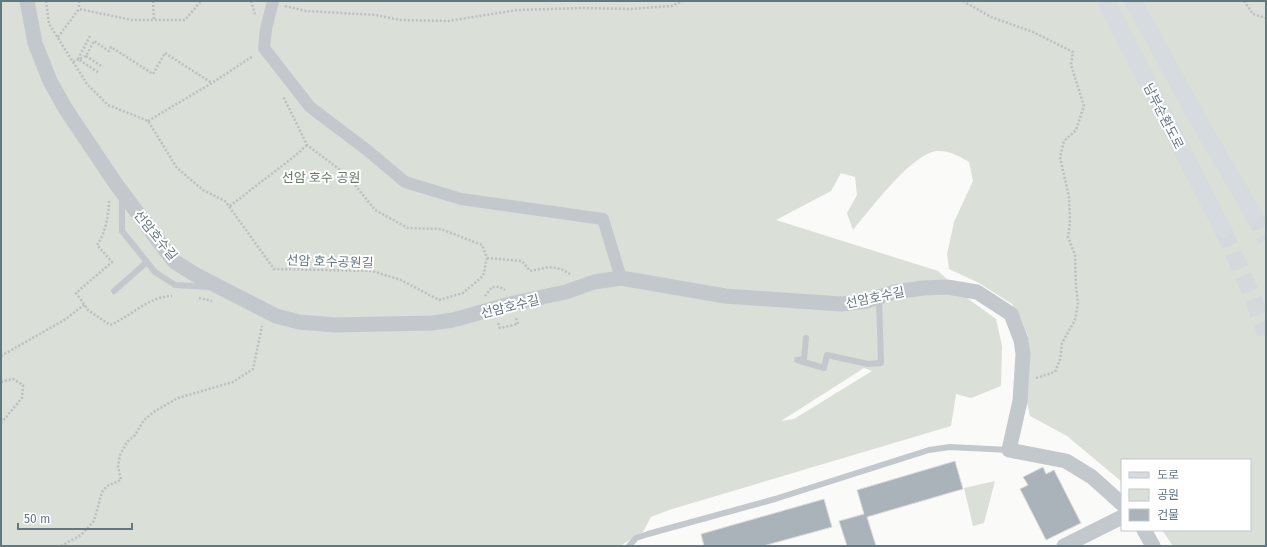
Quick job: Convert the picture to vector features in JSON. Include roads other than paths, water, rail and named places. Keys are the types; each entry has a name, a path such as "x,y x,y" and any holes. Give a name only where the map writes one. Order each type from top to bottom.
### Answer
{"main road":[{"name":"남부순환도로","path":"1106,1 1223,230"},
{"name":"남부순환도로","path":"1133,1 1204,130 1253,213"}],"street":[{"name":"선암호수길","path":"26,1 35,43 50,80 65,108 122,192 176,262 276,316 299,322 335,325 412,325 453,320 514,303 566,292 594,282 621,278 740,297 841,304 867,301 894,292 923,288 947,287 977,292 1011,314 1021,340 1022,373 1020,401 1009,450"},
{"path":"273,1 266,29 264,48 310,107 367,150 405,182 461,199 603,219 621,278"},
{"path":"1009,450 1066,461 1092,477 1121,503"},
{"path":"1064,546 1121,518"},
{"path":"1145,531 1154,546"}],"lane":[{"path":"122,192 122,231 155,272 175,285 222,288"},
{"path":"114,291 147,262"},
{"path":"806,338 804,359 797,360 824,368 827,355 868,364 881,362 879,297"},
{"path":"629,546 636,538 648,534 775,499 930,450 950,447 1009,450"}],"tunnel":[{"path":"1253,213 1266,240"},
{"path":"1223,230 1253,298 1266,334"}],"park label":[{"name":"선암 호수 공원","path":"321,177"}]}
